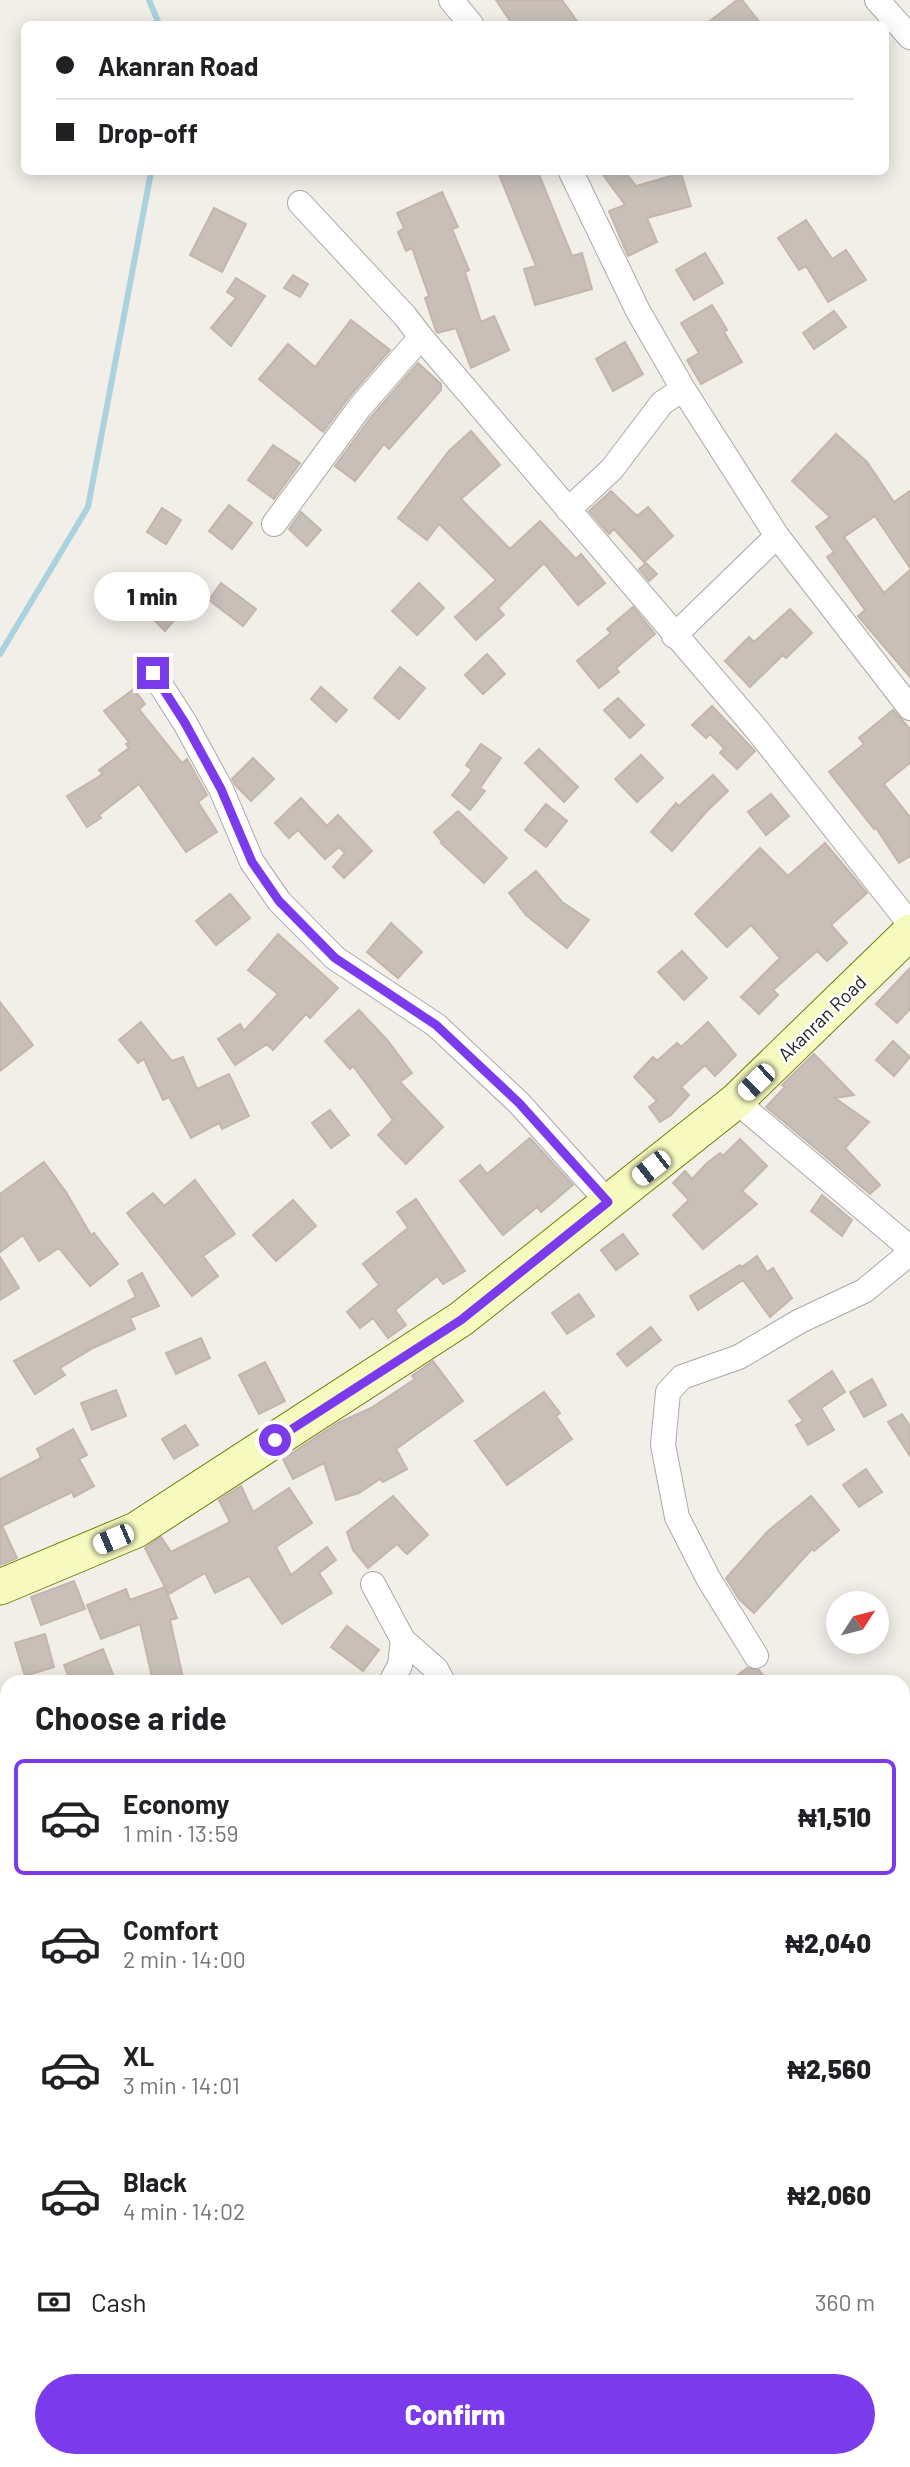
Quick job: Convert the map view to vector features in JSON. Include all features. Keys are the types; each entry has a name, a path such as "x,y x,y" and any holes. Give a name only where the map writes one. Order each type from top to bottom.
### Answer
{"main road":[{"name":"Akanran Road","path":"0,1587 136,1530 461,1320 736,1101 910,932"}],"street":[{"path":"452,0 469,21"},
{"path":"877,0 910,37"},
{"path":"572,175 638,311 683,389 776,536 910,708"},
{"path":"300,203 396,306 674,636 758,731 910,924"},
{"path":"274,524 360,407 421,337"},
{"path":"568,510 612,469 662,403 683,389"},
{"path":"674,636 776,536"},
{"path":"153,673 185,723 221,789 252,862 279,901 335,958 436,1025 519,1103 608,1202"},
{"path":"736,1101 910,1251 864,1291 800,1321 739,1357 682,1377 668,1392 663,1445 677,1517 708,1578 756,1656"},
{"path":"373,1584 402,1640 436,1669 439,1675"},
{"path":"395,1675 400,1665 402,1640"}],"building":[{"path":"496,0 562,0 577,21 510,21"},
{"path":"737,0 742,0 759,21 710,21"},
{"path":"499,175 539,175 572,256 582,253 592,289 535,305 524,269 536,266"},
{"path":"603,175 627,175 636,186 682,175 691,206 647,218 657,242 628,256 609,211 625,205"},
{"path":"442,192 458,227 452,229 469,270 465,272 481,322 494,316 509,350 471,368 456,328 438,333 436,331 425,298 429,296 412,248 406,251 398,232 404,228 397,213"},
{"path":"214,208 246,224 222,272 190,255"},
{"path":"806,220 832,259 846,250 866,280 828,302 806,266 799,270 778,238"},
{"path":"705,253 723,283 694,300 676,270"},
{"path":"293,275 308,284 300,297 284,288"},
{"path":"236,278 265,296 231,346 211,328 236,298 227,292"},
{"path":"712,305 742,362 701,384 687,360 699,353 681,323"},
{"path":"834,311 846,327 814,349 803,333"},
{"path":"351,320 390,350 323,432 259,379 288,344 315,367"},
{"path":"625,342 643,374 613,391 596,359"},
{"path":"418,363 441,384 441,390 389,449 384,444 355,481 335,466 372,416"},
{"path":"471,431 500,465 461,499 510,549 540,521 576,559 581,554 605,583 578,605 544,563 498,608 504,615 476,640 455,617 496,580 439,524 427,540 398,518 449,451"},
{"path":"836,434 867,462 894,502 910,491 910,568 875,516 844,537 884,593 910,570 910,677 858,616 865,610 827,557 834,552 816,527 830,517 792,481"},
{"path":"273,445 300,463 274,499 248,480"},
{"path":"611,491 637,516 648,507 673,536 644,562 614,529 609,534 589,511"},
{"path":"229,505 252,523 232,549 209,531"},
{"path":"162,508 181,520 166,544 147,532"},
{"path":"301,512 321,530 307,546 289,529"},
{"path":"646,563 657,574 649,581 639,569"},
{"path":"221,583 256,609 243,626 209,600"},
{"path":"419,583 444,608 417,635 392,611"},
{"path":"153,587 180,613 165,631 138,604"},
{"path":"633,607 655,634 616,668 619,672 599,688 577,661 611,633 607,629"},
{"path":"790,609 812,633 786,658 783,655 750,687 725,661 749,637 754,642"},
{"path":"487,654 505,674 483,694 465,675"},
{"path":"400,667 425,688 399,719 374,698"},
{"path":"321,687 347,710 336,722 311,699"},
{"path":"134,689 145,704 139,709 182,763 187,759 207,795 198,802 217,832 186,852 139,784 87,827 67,796 103,774 99,770 129,748 126,744 129,742 104,711"},
{"path":"618,698 644,725 630,738 604,710"},
{"path":"712,706 755,751 737,769 720,753 724,748 710,734 706,738 692,725"},
{"path":"893,710 910,729 910,763 884,784 910,817 910,856 899,863 876,828 874,829 829,772 864,744 859,738"},
{"path":"481,744 501,758 480,788 485,791 470,810 452,795 472,770 466,765"},
{"path":"539,749 578,787 564,802 525,763"},
{"path":"641,755 663,778 637,802 615,779"},
{"path":"253,758 274,779 251,801 232,779"},
{"path":"713,775 728,791 672,851 651,832 676,803 679,806"},
{"path":"771,794 789,816 766,835 748,812"},
{"path":"301,798 327,826 338,815 372,851 344,878 333,867 345,853 339,847 325,859 298,830 289,838 275,823"},
{"path":"546,804 567,821 546,847 525,830"},
{"path":"458,811 507,858 484,883 441,843 434,832"},
{"path":"825,843 867,893 831,925 847,943 827,961 817,951 773,990 778,995 759,1014 741,997 780,958 751,925 727,947 695,914 760,848 788,876"},
{"path":"536,871 562,902 589,920 567,948 526,915 509,893"},
{"path":"230,894 250,918 216,945 196,921"},
{"path":"391,923 422,952 398,978 367,952"},
{"path":"278,934 338,988 310,1018 306,1014 273,1050 267,1044 235,1065 218,1039 240,1024 244,1031 278,994 248,970"},
{"path":"682,951 707,978 684,1000 658,972"},
{"path":"910,968 910,1009 897,1023 876,1004"},
{"path":"0,1002 33,1045 0,1071"},
{"path":"359,1010 388,1041 412,1073 400,1082 443,1127 406,1164 378,1135 393,1120 353,1066 350,1069 325,1041"},
{"path":"141,1022 172,1061 183,1057 197,1089 229,1074 249,1116 222,1129 219,1123 191,1138 169,1097 163,1100 144,1059 138,1063 119,1040"},
{"path":"708,1022 736,1055 715,1076 705,1065 681,1087 689,1095 671,1115 660,1122 649,1107 657,1101 634,1077 653,1057 657,1061 677,1043 681,1047"},
{"path":"893,1041 910,1057 894,1076 876,1060"},
{"path":"814,1054 854,1095 835,1098 869,1122 845,1148 880,1185 870,1194 766,1107 785,1087 782,1085"},
{"path":"330,1110 349,1135 331,1148 312,1123"},
{"path":"530,1138 573,1185 541,1212 537,1207 503,1235 460,1181 480,1165 487,1174"},
{"path":"740,1139 767,1166 742,1191 757,1204 703,1249 673,1215 689,1200 673,1183 685,1171 692,1179 707,1163 720,1153 723,1156"},
{"path":"44,1162 66,1192 91,1235 94,1233 118,1264 90,1286 59,1248 39,1261 23,1235 0,1252 0,1194"},
{"path":"195,1180 235,1234 203,1256 218,1276 192,1296 127,1213 153,1193 164,1206"},
{"path":"822,1195 852,1220 842,1236 811,1211"},
{"path":"416,1199 465,1271 443,1284 437,1276 395,1310 406,1325 388,1338 373,1318 360,1328 347,1312 379,1285 363,1264 408,1228 397,1212"},
{"path":"293,1200 316,1226 276,1261 253,1235"},
{"path":"623,1234 638,1254 616,1270 601,1250"},
{"path":"757,1256 767,1272 773,1268 792,1298 770,1317 743,1280 698,1310 690,1296"},
{"path":"0,1257 19,1288 0,1300"},
{"path":"142,1273 159,1306 130,1318 135,1329 93,1348 60,1368 65,1375 35,1394 14,1361 136,1297 128,1281"},
{"path":"579,1294 594,1316 567,1334 552,1313"},
{"path":"651,1327 661,1340 627,1366 617,1354"},
{"path":"201,1338 210,1358 176,1374 166,1353"},
{"path":"433,1361 463,1401 396,1449 407,1469 383,1482 380,1479 359,1493 336,1500 324,1463 293,1479 283,1459 338,1423 371,1408 415,1379 412,1376"},
{"path":"265,1362 285,1401 259,1414 239,1375"},
{"path":"832,1371 845,1392 821,1408 834,1430 808,1445 796,1425 803,1421 789,1401"},
{"path":"872,1379 886,1405 864,1417 850,1392"},
{"path":"116,1390 126,1416 92,1430 81,1403"},
{"path":"544,1392 560,1413 556,1416 572,1439 507,1485 475,1441"},
{"path":"902,1414 910,1426 910,1456 888,1422"},
{"path":"185,1425 198,1445 174,1459 162,1439"},
{"path":"73,1429 87,1455 79,1459 94,1486 74,1497 72,1492 2,1526 17,1558 0,1565 0,1479 41,1458 37,1449"},
{"path":"866,1469 882,1492 859,1507 843,1485"},
{"path":"241,1486 253,1512 289,1488 312,1523 276,1547 291,1575 327,1547 336,1560 319,1573 332,1593 282,1624 249,1576 215,1593 205,1573 169,1594 145,1548 161,1537 171,1552 230,1522 219,1500"},
{"path":"393,1496 428,1535 407,1554 397,1544 368,1568 353,1550 347,1532"},
{"path":"811,1496 839,1530 814,1551 812,1549 754,1613 739,1599 726,1578 768,1531"},
{"path":"74,1581 85,1609 41,1625 31,1597"},
{"path":"165,1587 177,1618 170,1620 182,1675 151,1675 140,1624 101,1639 87,1605 126,1589 130,1600"},
{"path":"347,1626 379,1650 363,1671 331,1647"},
{"path":"45,1634 54,1667 25,1675 15,1643"},
{"path":"103,1649 113,1675 68,1675 64,1665"},
{"path":"747,1668 759,1670 763,1675 738,1675"}],"waterway":[{"path":"149,0 158,21"},
{"path":"0,654 88,507 150,175"}],"route":[{"path":"153,673 185,723 221,789 252,862 279,901 335,958 436,1025 519,1103 608,1202 461,1320 275,1440"}]}
